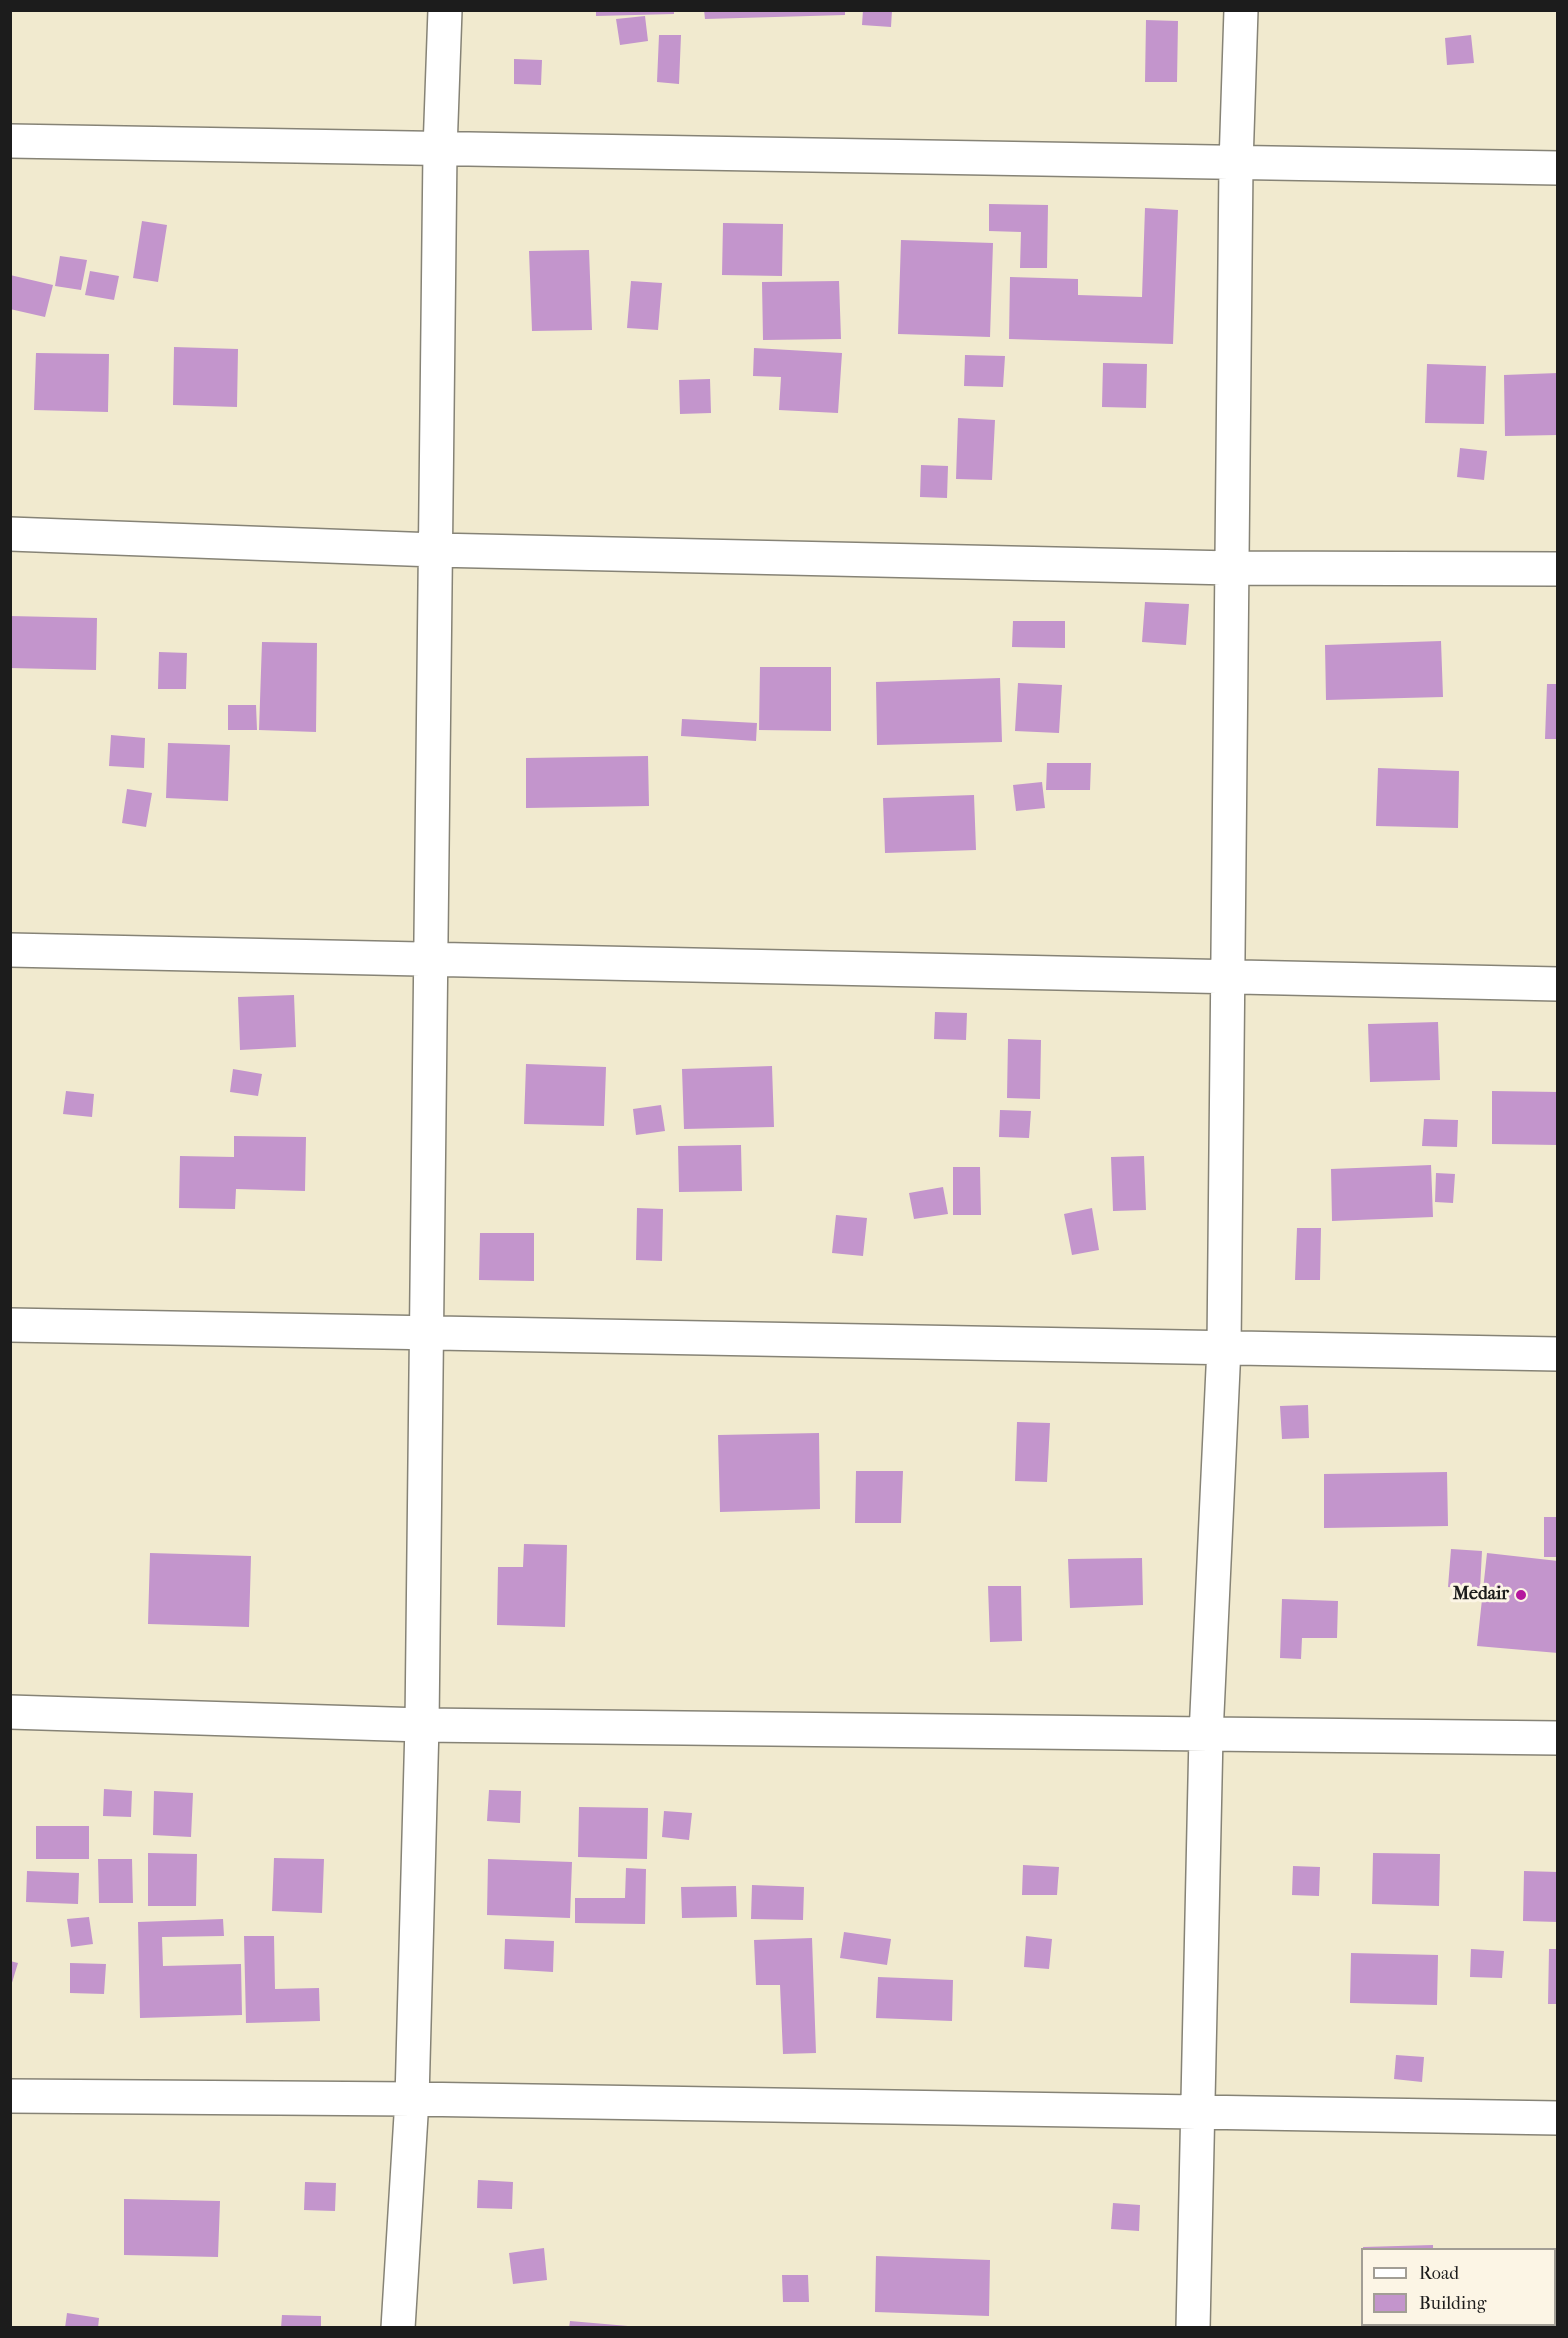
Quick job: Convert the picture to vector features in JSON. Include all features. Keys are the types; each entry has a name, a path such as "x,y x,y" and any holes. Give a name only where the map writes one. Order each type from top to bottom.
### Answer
{"street":[{"path":"399,2328 412,2099 422,1725 440,150 445,10"},
{"path":"1193,2328 1206,1735 1224,1347 1236,164 1241,10"},
{"path":"10,141 1557,168"},
{"path":"10,534 435,549 1232,568 1557,568"},
{"path":"10,950 1557,984"},
{"path":"10,1325 1557,1354"},
{"path":"10,1712 422,1725 1557,1738"},
{"path":"10,2096 412,2099 1557,2118"}],"building":[{"path":"596,10 674,10 674,14 596,16"},
{"path":"704,10 845,10 845,15 705,19"},
{"path":"863,10 892,10 891,27 862,25"},
{"path":"645,16 648,41 620,45 616,19"},
{"path":"1146,20 1178,21 1177,82 1145,82"},
{"path":"659,35 681,35 679,84 657,82"},
{"path":"1471,35 1474,63 1447,65 1445,38"},
{"path":"514,59 542,60 541,85 514,84"},
{"path":"989,204 1048,205 1047,268 1020,268 1021,232 989,231"},
{"path":"1145,208 1178,210 1173,344 1009,339 1010,277 1078,279 1078,295 1142,297"},
{"path":"142,221 167,225 158,282 133,278"},
{"path":"723,223 783,224 782,276 722,275"},
{"path":"901,240 993,243 990,337 898,334"},
{"path":"589,250 592,330 532,331 529,251"},
{"path":"60,256 87,260 81,290 55,286"},
{"path":"90,271 119,276 114,300 85,295"},
{"path":"10,275 53,285 45,317 10,309"},
{"path":"631,281 662,283 658,330 627,328"},
{"path":"839,281 841,339 763,340 762,282"},
{"path":"174,347 238,349 237,407 173,405"},
{"path":"754,348 842,353 838,413 779,410 781,377 753,376"},
{"path":"36,353 109,354 108,412 34,410"},
{"path":"965,355 1005,356 1003,387 964,386"},
{"path":"1103,363 1147,364 1146,408 1102,407"},
{"path":"1427,364 1486,366 1484,424 1425,423"},
{"path":"1558,373 1558,435 1505,436 1504,375"},
{"path":"710,379 711,413 680,414 679,380"},
{"path":"958,418 995,420 992,480 956,479"},
{"path":"1460,448 1487,451 1484,480 1457,477"},
{"path":"921,465 948,466 947,498 920,497"},
{"path":"1145,602 1189,604 1186,645 1142,642"},
{"path":"10,616 97,618 96,670 10,668"},
{"path":"1013,621 1065,621 1065,648 1012,647"},
{"path":"1441,641 1443,697 1326,700 1325,645"},
{"path":"262,642 317,643 316,732 259,730"},
{"path":"159,652 187,653 186,689 158,689"},
{"path":"760,667 831,667 831,731 759,730"},
{"path":"1000,678 1002,742 877,745 876,682"},
{"path":"1018,683 1062,685 1059,733 1015,731"},
{"path":"1547,684 1558,684 1558,739 1545,739"},
{"path":"228,705 256,705 257,730 228,730"},
{"path":"682,719 757,723 756,741 681,736"},
{"path":"111,735 145,738 144,768 109,766"},
{"path":"168,743 230,745 228,801 166,798"},
{"path":"648,756 649,806 526,808 526,758"},
{"path":"1047,763 1091,763 1090,790 1046,790"},
{"path":"1378,768 1459,771 1458,828 1376,826"},
{"path":"1042,782 1045,808 1016,811 1013,785"},
{"path":"127,789 152,793 146,827 122,823"},
{"path":"974,795 976,850 885,853 883,798"},
{"path":"294,995 296,1047 240,1050 238,997"},
{"path":"935,1012 967,1013 966,1040 934,1039"},
{"path":"1438,1022 1440,1080 1370,1082 1368,1024"},
{"path":"1008,1039 1041,1040 1040,1099 1007,1098"},
{"path":"526,1064 606,1067 604,1126 524,1124"},
{"path":"772,1066 774,1127 684,1129 682,1069"},
{"path":"233,1069 262,1074 258,1096 230,1092"},
{"path":"66,1091 94,1094 92,1117 63,1114"},
{"path":"1492,1091 1558,1092 1558,1145 1492,1144"},
{"path":"661,1105 665,1131 636,1135 633,1109"},
{"path":"1000,1110 1031,1111 1029,1138 999,1137"},
{"path":"1424,1119 1458,1120 1457,1147 1422,1146"},
{"path":"234,1136 306,1137 305,1191 236,1189 235,1209 179,1208 180,1156 234,1157"},
{"path":"741,1145 742,1191 679,1192 678,1146"},
{"path":"1144,1156 1146,1210 1113,1211 1111,1157"},
{"path":"1431,1165 1433,1217 1332,1221 1331,1169"},
{"path":"953,1167 980,1167 981,1215 953,1215"},
{"path":"1436,1173 1455,1174 1453,1203 1435,1202"},
{"path":"943,1187 948,1214 914,1219 909,1193"},
{"path":"637,1208 663,1209 662,1261 636,1260"},
{"path":"1092,1208 1099,1250 1072,1255 1064,1214"},
{"path":"836,1215 867,1218 863,1256 832,1253"},
{"path":"1297,1228 1321,1228 1320,1280 1295,1280"},
{"path":"480,1233 534,1233 534,1281 479,1280"},
{"path":"1308,1405 1309,1438 1282,1439 1280,1406"},
{"path":"1017,1422 1050,1423 1047,1482 1015,1481"},
{"path":"819,1433 820,1509 720,1512 718,1435"},
{"path":"856,1471 903,1471 901,1523 855,1523"},
{"path":"1447,1472 1448,1526 1324,1528 1324,1474"},
{"path":"1544,1517 1558,1517 1558,1557 1544,1557"},
{"path":"524,1544 567,1545 565,1627 497,1625 498,1567 523,1567"},
{"path":"1451,1549 1482,1551 1480,1589 1448,1587"},
{"path":"150,1553 251,1556 249,1627 148,1624"},
{"path":"1487,1553 1558,1561 1558,1653 1477,1646"},
{"path":"1142,1558 1143,1605 1070,1608 1068,1559"},
{"path":"988,1586 1021,1586 1022,1641 990,1642"},
{"path":"1282,1599 1338,1601 1337,1638 1302,1638 1301,1659 1280,1658"},
{"path":"104,1789 132,1791 131,1817 103,1816"},
{"path":"489,1790 521,1791 520,1823 487,1821"},
{"path":"154,1791 193,1793 191,1837 153,1835"},
{"path":"579,1807 648,1808 647,1859 578,1857"},
{"path":"664,1811 692,1813 689,1840 662,1837"},
{"path":"36,1826 89,1826 89,1859 36,1859"},
{"path":"148,1853 197,1854 196,1906 148,1906"},
{"path":"1373,1853 1440,1854 1439,1906 1372,1904"},
{"path":"274,1858 324,1859 322,1913 272,1911"},
{"path":"98,1859 132,1859 133,1903 99,1903"},
{"path":"488,1859 572,1862 570,1918 487,1915"},
{"path":"1023,1865 1059,1867 1057,1895 1022,1895"},
{"path":"1293,1866 1320,1867 1319,1896 1292,1895"},
{"path":"626,1868 646,1869 645,1924 575,1923 575,1898 625,1898"},
{"path":"27,1871 79,1873 78,1904 26,1902"},
{"path":"1524,1871 1558,1872 1558,1922 1523,1921"},
{"path":"752,1885 804,1887 803,1920 751,1919"},
{"path":"736,1886 737,1917 682,1918 681,1887"},
{"path":"89,1917 93,1944 71,1947 67,1919"},
{"path":"223,1919 224,1936 162,1937 163,1966 241,1964 242,2015 140,2018 138,1922"},
{"path":"844,1932 891,1939 887,1965 840,1958"},
{"path":"244,1936 274,1936 275,1989 319,1988 320,2021 246,2023"},
{"path":"1026,1936 1052,1939 1049,1969 1024,1967"},
{"path":"812,1938 816,2053 783,2054 780,1985 756,1985 754,1940"},
{"path":"505,1939 554,1941 553,1972 504,1969"},
{"path":"1471,1949 1504,1951 1502,1978 1470,1977"},
{"path":"1549,1949 1558,1949 1558,2004 1548,2004"},
{"path":"1351,1953 1438,1955 1437,2005 1350,2003"},
{"path":"10,1961 18,1963 11,1986 10,1986"},
{"path":"70,1963 106,1964 104,1994 70,1993"},
{"path":"878,1977 953,1980 952,2021 876,2018"},
{"path":"1396,2055 1424,2057 1422,2082 1394,2079"},
{"path":"478,2180 513,2182 512,2209 477,2208"},
{"path":"305,2182 336,2183 335,2211 304,2210"},
{"path":"124,2199 220,2201 218,2257 124,2255"},
{"path":"1113,2203 1140,2205 1139,2231 1111,2229"},
{"path":"1433,2245 1433,2248 1363,2247"},
{"path":"544,2248 547,2280 513,2284 509,2253"},
{"path":"876,2256 990,2260 989,2316 875,2312"},
{"path":"1556,2267 1558,2267 1558,2321 1556,2321"},
{"path":"782,2275 808,2275 809,2302 783,2302"},
{"path":"67,2313 99,2318 98,2328 65,2328"},
{"path":"282,2315 321,2316 321,2328 281,2328"},
{"path":"570,2321 628,2326 627,2328 569,2328"}],"place":[{"name":"Medair","path":"1521,1595"}]}
